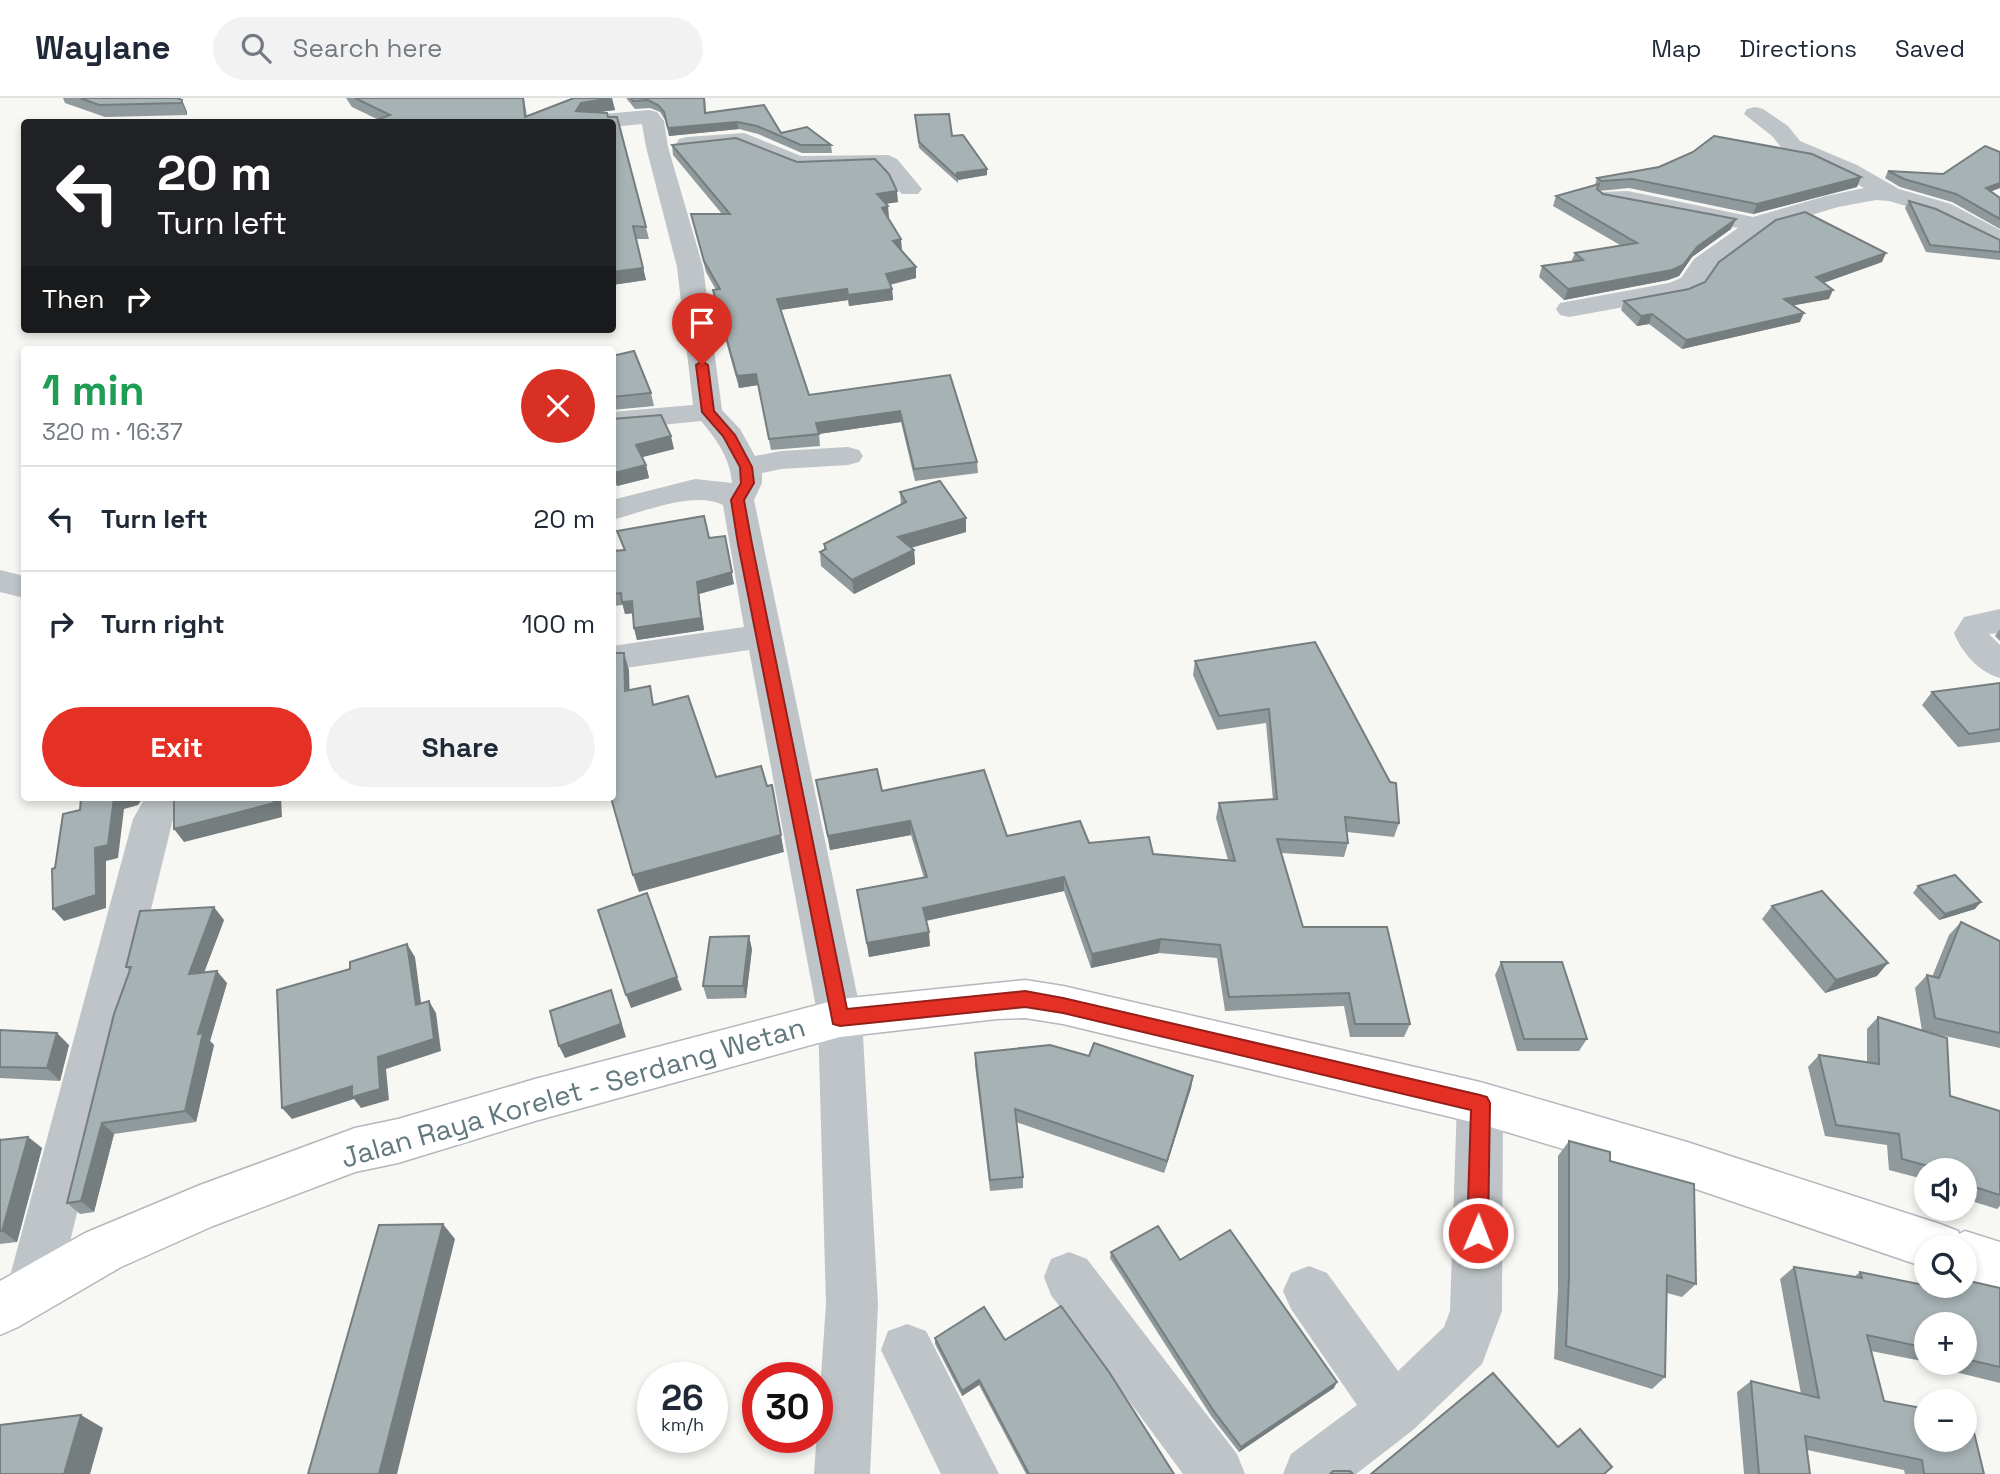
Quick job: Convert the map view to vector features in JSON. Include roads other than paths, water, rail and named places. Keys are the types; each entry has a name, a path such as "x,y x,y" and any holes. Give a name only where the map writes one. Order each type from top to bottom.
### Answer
{"main road":[{"name":"Jalan Raya Korelet - Serdang Wetan","path":"16,1300 103,1250 200,1208 355,1150 398,1141 535,1100 840,1018 1025,999 1077,1008 1480,1103 1626,1145 1914,1239"},
{"path":"1977,1260 2000,1267"}],"street":[{"path":"1755,114 1800,150 1849,170 1891,194"},
{"path":"616,120 649,117 653,121 657,147 690,267 708,412 729,435 746,467 747,483 738,500 762,636 840,1018 852,1304 842,1474"},
{"path":"657,147 738,139 749,141 798,163 880,160 889,164 911,189"},
{"path":"1569,309 1676,290 1691,283 1703,264 1762,222 1834,201 1876,193 1891,194 1942,209 2000,240"},
{"path":"1608,197 1642,200 1684,212 1731,217 1755,227"},
{"path":"616,421 708,412"},
{"path":"746,467 781,460 848,456"},
{"path":"616,509 695,489 719,490 738,500"},
{"path":"0,581 21,586"},
{"path":"2000,621 1976,625 1971,633 1975,642 2000,666"},
{"path":"616,657 762,636"},
{"path":"16,1300 153,818 162,801"},
{"path":"1311,1474 1394,1412 1463,1345 1476,1311 1480,1103"},
{"path":"1069,1277 1217,1474"},
{"path":"1309,1291 1394,1412"},
{"path":"907,1350 971,1474"}]}
